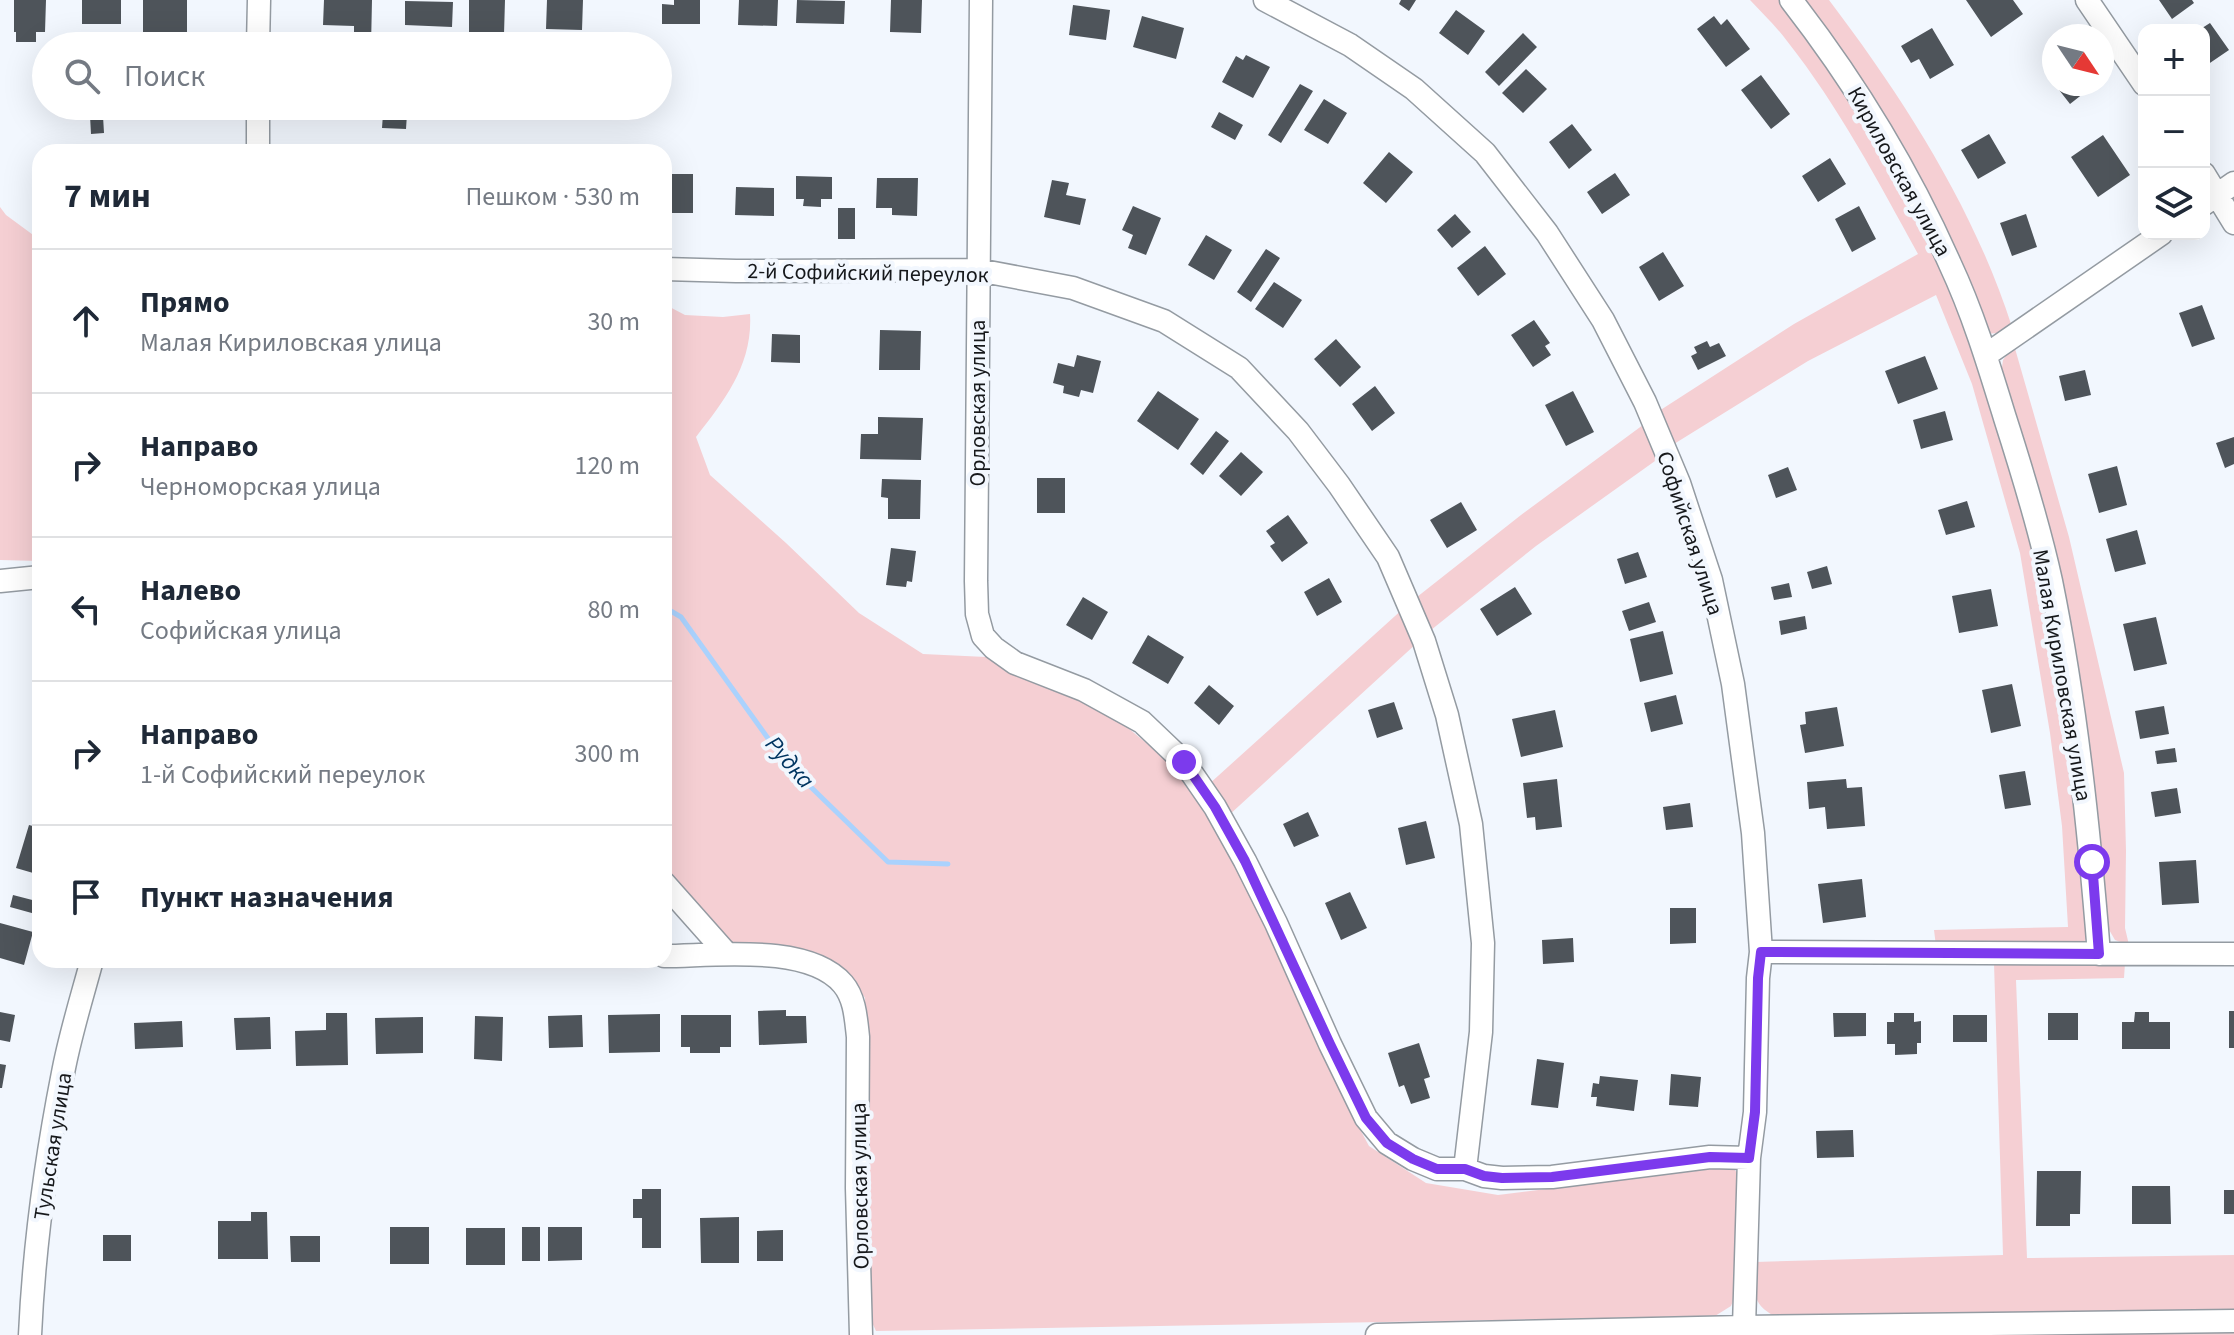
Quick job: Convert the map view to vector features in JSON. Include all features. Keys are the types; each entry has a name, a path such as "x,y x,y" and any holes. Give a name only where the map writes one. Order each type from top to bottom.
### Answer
{"street":[{"path":"258,32 259,0"},
{"name":"Орловская улица","path":"981,0 977,614 983,636 1015,663 1084,690 1142,722 1184,762 1215,807 1245,861 1366,1118 1387,1143 1413,1159 1437,1169 1465,1169"},
{"name":"Софийская улица","path":"1265,0 1350,45 1414,89 1485,153 1547,233 1603,320 1645,402 1679,483 1711,580 1733,684 1753,833 1761,952 1755,1112 1749,1158 1744,1327"},
{"name":"Кириловская улица","path":"1791,0 1830,51 1882,131 1951,264 1986,355"},
{"path":"2087,0 2138,75"},
{"path":"258,120 258,144"},
{"path":"2219,194 2234,223"},
{"path":"1986,355 2152,240"},
{"name":"2-й Софийский переулок","path":"672,269 978,270 1073,288 1164,321 1239,368 1298,431 1388,557 1424,641 1447,715 1471,824 1482,958 1481,1032 1465,1169"},
{"name":"Малая Кириловская улица","path":"1986,355 2021,469 2050,580 2081,761 2099,954"},
{"path":"0,581 32,578"},
{"path":"672,892 727,954"},
{"path":"1761,952 2234,954"},
{"name":"Орловская улица","path":"672,956 727,954 793,958 814,963 843,984 851,998 858,1037 857,1188 861,1335"},
{"name":"Тульская улица","path":"30,1335 40,1215 61,1086 90,968"},
{"path":"1465,1169 1502,1178 1552,1177 1710,1157 1749,1158"},
{"path":"1377,1335 1702,1332 1744,1327 2008,1329 2234,1321"}],"shaded area":[{"path":"1750,0 1779,0 1830,65 1884,150 1936,249 1983,366 2045,591 2067,728 2090,932 2084,942 1936,946 1934,930 2068,927 2062,826 2020,553 1972,384 1936,295 1808,361 1674,444 1659,411 1794,324 1918,254 1824,92 1783,35"},
{"path":"1799,0 1829,0 1884,76 1957,197 1978,240 2012,327 1987,334"},
{"path":"0,207 32,234 32,561 0,560"},
{"path":"672,308 685,315 723,317 750,314 750,332 742,365 727,395 696,437 710,475 859,613 923,654 986,657 1111,714 1173,765 1198,793 1268,923 1348,1107 1369,1146 1426,1183 1498,1195 1721,1168 1735,1170 1743,1183 1737,1291 1731,1306 1715,1316 876,1331 870,1318 865,998 846,973 823,959 797,952 742,949 728,942 672,880"},
{"path":"2014,345 2069,537 2124,773 2125,928 2129,945 2115,940 2104,921 2001,375 2003,360"},
{"path":"1647,422 1662,456 1536,546 1431,630 1417,597"},
{"path":"1405,607 1417,643 1228,816 1208,785"},
{"path":"1994,963 2125,963 2124,978 2016,980 2027,1258 2234,1255 2234,1312 1780,1319 1758,1303 1755,1262 2003,1255"},
{"path":"2234,1330 2234,1335 2034,1335 2039,1333"}],"building":[{"path":"14,0 46,0 45,32 32,32 32,42 16,42"},
{"path":"82,0 121,0 121,24 82,24"},
{"path":"143,0 187,0 187,32 143,32"},
{"path":"324,0 372,0 371,32 354,32 354,26 323,25"},
{"path":"469,0 505,0 504,32 469,32"},
{"path":"547,0 583,0 582,30 546,29"},
{"path":"674,0 700,0 700,24 662,24 662,4 674,5"},
{"path":"739,0 778,0 777,26 738,25"},
{"path":"797,0 845,1 844,24 796,23"},
{"path":"891,0 922,0 921,33 890,32"},
{"path":"1401,0 1416,0 1409,11 1399,4"},
{"path":"1966,0 2013,0 2023,14 1991,37"},
{"path":"2159,0 2192,0 2194,3 2172,19"},
{"path":"405,1 453,2 452,27 405,25"},
{"path":"1073,5 1110,10 1106,40 1069,35"},
{"path":"1456,10 1485,31 1468,55 1439,33"},
{"path":"1142,16 1184,28 1176,59 1133,47"},
{"path":"1714,16 1721,25 1727,19 1750,49 1726,67 1697,29"},
{"path":"2210,23 2229,50 2210,63 2210,24"},
{"path":"1932,28 1954,65 1930,79 1919,59 1911,63 1901,46"},
{"path":"1523,33 1537,47 1499,86 1485,72"},
{"path":"1246,55 1270,67 1253,98 1222,82 1236,56 1243,60"},
{"path":"1526,69 1547,89 1523,113 1502,93"},
{"path":"1761,75 1790,114 1771,129 1741,90"},
{"path":"1300,84 1313,91 1281,143 1268,135"},
{"path":"2064,96 2080,96 2070,104"},
{"path":"1324,99 1347,113 1328,144 1304,130"},
{"path":"1219,112 1243,125 1235,140 1211,127"},
{"path":"90,120 103,120 104,133 91,134"},
{"path":"383,120 407,120 406,129 382,128"},
{"path":"1572,124 1592,150 1569,169 1549,142"},
{"path":"1989,134 2006,163 1978,179 1961,150"},
{"path":"2103,135 2130,175 2098,197 2071,157"},
{"path":"1389,152 1413,172 1386,203 1363,183"},
{"path":"1830,158 1846,184 1818,202 1802,176"},
{"path":"1615,173 1630,195 1602,214 1587,192"},
{"path":"672,174 693,174 693,213 672,213"},
{"path":"796,176 832,177 832,199 821,199 821,207 803,206 804,199 796,199"},
{"path":"877,178 918,178 917,216 892,215 892,208 876,208"},
{"path":"1052,180 1069,183 1066,195 1086,199 1080,225 1044,217"},
{"path":"736,187 774,188 774,216 735,215"},
{"path":"1133,206 1161,218 1146,255 1128,248 1133,235 1122,230"},
{"path":"1859,206 1876,239 1852,252 1835,219"},
{"path":"838,208 855,208 855,239 838,239"},
{"path":"1455,214 1471,232 1452,248 1437,230"},
{"path":"2026,214 2037,247 2012,256 2000,223"},
{"path":"1206,235 1232,250 1214,280 1188,265"},
{"path":"1485,246 1506,274 1478,296 1457,268"},
{"path":"1266,249 1280,258 1251,302 1237,292"},
{"path":"1663,252 1684,286 1659,301 1639,267"},
{"path":"1274,282 1302,300 1283,328 1255,309"},
{"path":"2202,305 2215,339 2192,347 2179,313"},
{"path":"1534,320 1550,343 1545,346 1551,355 1533,367 1511,335"},
{"path":"880,330 921,331 920,370 879,370"},
{"path":"772,334 800,335 800,363 771,362"},
{"path":"1336,339 1361,367 1340,387 1314,359"},
{"path":"1707,341 1710,347 1719,343 1726,356 1698,370 1691,356 1697,353 1694,347"},
{"path":"1077,355 1101,361 1093,393 1081,390 1079,397 1063,393 1064,386 1053,383 1058,363 1074,367"},
{"path":"1925,356 1938,389 1898,404 1885,371"},
{"path":"2085,370 2091,395 2065,401 2059,376"},
{"path":"1375,386 1395,413 1372,431 1352,404"},
{"path":"1158,391 1199,419 1178,450 1137,421"},
{"path":"1573,391 1594,432 1566,446 1545,405"},
{"path":"1945,411 1953,440 1921,449 1913,420"},
{"path":"878,417 923,418 921,460 860,459 861,434 878,434"},
{"path":"1216,431 1229,441 1203,475 1190,464"},
{"path":"2234,437 2234,464 2225,468 2216,443"},
{"path":"1241,452 1263,472 1241,496 1219,476"},
{"path":"2117,466 2127,505 2099,513 2088,474"},
{"path":"1788,467 1797,490 1776,498 1768,475"},
{"path":"1037,478 1065,478 1065,513 1037,513"},
{"path":"882,479 921,480 920,519 888,519 888,498 881,497"},
{"path":"1967,501 1975,527 1946,535 1938,510"},
{"path":"1461,502 1477,530 1447,548 1430,520"},
{"path":"1288,515 1308,543 1282,562 1270,546 1275,543 1266,531"},
{"path":"2137,530 2146,564 2115,572 2106,539"},
{"path":"891,548 916,551 912,582 907,581 906,587 886,585"},
{"path":"1638,552 1647,577 1625,584 1617,559"},
{"path":"1827,566 1832,584 1812,589 1807,572"},
{"path":"1329,578 1342,602 1317,616 1304,592"},
{"path":"1789,583 1792,597 1774,600 1771,587"},
{"path":"1515,587 1532,614 1497,636 1480,609"},
{"path":"1991,589 1998,626 1959,633 1952,596"},
{"path":"1083,597 1108,612 1092,640 1066,625"},
{"path":"1649,602 1656,622 1629,631 1622,611"},
{"path":"1805,616 1807,629 1781,635 1779,621"},
{"path":"2156,617 2167,664 2134,671 2123,624"},
{"path":"1663,631 1673,674 1640,682 1630,639"},
{"path":"1148,635 1184,657 1168,684 1132,663"},
{"path":"2012,684 2021,726 1991,733 1982,690"},
{"path":"1209,685 1234,706 1219,725 1194,703"},
{"path":"1676,695 1683,724 1651,732 1644,703"},
{"path":"1394,702 1403,729 1377,738 1368,710"},
{"path":"2164,706 2169,734 2140,739 2135,711"},
{"path":"1837,707 1844,746 1805,753 1800,725 1806,724 1805,712"},
{"path":"1555,710 1563,747 1521,757 1512,719"},
{"path":"2175,748 2177,762 2157,764 2155,751"},
{"path":"2025,771 2031,805 2005,809 1999,775"},
{"path":"1557,779 1562,827 1536,830 1535,817 1527,818 1523,783"},
{"path":"1846,779 1847,788 1862,787 1865,826 1827,829 1825,807 1809,809 1807,782"},
{"path":"2177,788 2181,813 2155,817 2151,792"},
{"path":"1690,803 1693,827 1666,830 1663,807"},
{"path":"1308,812 1319,836 1294,847 1283,824"},
{"path":"1426,821 1435,858 1406,865 1398,828"},
{"path":"29,825 32,826 32,873 16,868"},
{"path":"2196,860 2199,903 2162,905 2159,862"},
{"path":"1862,879 1866,917 1823,923 1818,884"},
{"path":"1350,892 1367,928 1341,940 1325,903"},
{"path":"13,895 32,900 32,913 10,907"},
{"path":"1670,908 1696,908 1696,943 1670,944"},
{"path":"0,923 32,932 24,965 0,958"},
{"path":"1573,938 1574,962 1543,964 1542,940"},
{"path":"786,1010 786,1016 806,1016 807,1043 759,1045 758,1011"},
{"path":"2229,1011 2234,1011 2234,1048 2229,1048"},
{"path":"0,1012 15,1015 10,1042 0,1040"},
{"path":"2135,1012 2149,1012 2149,1022 2170,1022 2170,1049 2122,1049 2122,1022 2134,1022"},
{"path":"326,1013 347,1013 348,1065 296,1066 295,1031 326,1030"},
{"path":"1833,1013 1866,1013 1866,1036 1834,1037"},
{"path":"1894,1013 1914,1013 1914,1022 1921,1021 1921,1043 1917,1043 1917,1054 1895,1055 1895,1044 1887,1044 1887,1022 1894,1022"},
{"path":"2048,1013 2078,1013 2078,1040 2048,1040"},
{"path":"660,1014 660,1052 609,1053 608,1015"},
{"path":"582,1015 583,1047 549,1048 548,1016"},
{"path":"681,1015 731,1015 731,1047 720,1047 720,1053 690,1053 690,1047 681,1047"},
{"path":"1953,1015 1987,1015 1987,1042 1953,1042"},
{"path":"475,1016 503,1017 502,1061 474,1059"},
{"path":"270,1017 271,1049 236,1050 234,1018"},
{"path":"423,1017 423,1053 376,1054 375,1018"},
{"path":"182,1021 183,1047 135,1049 134,1023"},
{"path":"1419,1043 1430,1077 1424,1079 1430,1098 1411,1104 1404,1085 1399,1087 1388,1053"},
{"path":"1537,1059 1564,1063 1558,1108 1531,1105"},
{"path":"0,1064 6,1065 2,1088 0,1088"},
{"path":"1671,1074 1701,1077 1698,1107 1669,1105"},
{"path":"1600,1076 1638,1080 1634,1111 1596,1106 1597,1097 1591,1097 1593,1083 1599,1084"},
{"path":"1853,1130 1854,1157 1817,1158 1816,1131"},
{"path":"2037,1171 2081,1171 2080,1214 2070,1214 2070,1226 2036,1226"},
{"path":"2132,1186 2170,1186 2171,1224 2132,1224"},
{"path":"642,1189 661,1189 661,1248 642,1248 642,1218 633,1218 633,1199 642,1199"},
{"path":"2224,1190 2234,1190 2234,1214 2224,1214"},
{"path":"251,1212 267,1212 268,1259 218,1259 218,1221 251,1221"},
{"path":"739,1217 739,1263 701,1263 700,1218"},
{"path":"390,1227 429,1227 429,1264 390,1264"},
{"path":"522,1227 540,1227 540,1261 522,1261"},
{"path":"548,1227 582,1227 582,1260 548,1261"},
{"path":"466,1228 505,1228 505,1265 466,1265"},
{"path":"783,1230 783,1261 757,1261 757,1231"},
{"path":"103,1235 131,1235 131,1261 103,1261"},
{"path":"290,1236 320,1236 320,1262 291,1262"}],"waterway":[{"name":"Рудка","path":"672,612 681,617 785,762 888,862 948,864"}],"route":[{"path":"1184,762 1215,807 1245,861 1366,1118 1387,1143 1413,1159 1437,1169 1465,1169 1502,1178 1552,1177 1710,1157 1749,1158 1755,1112 1761,952 2099,954 2092,862"}]}
